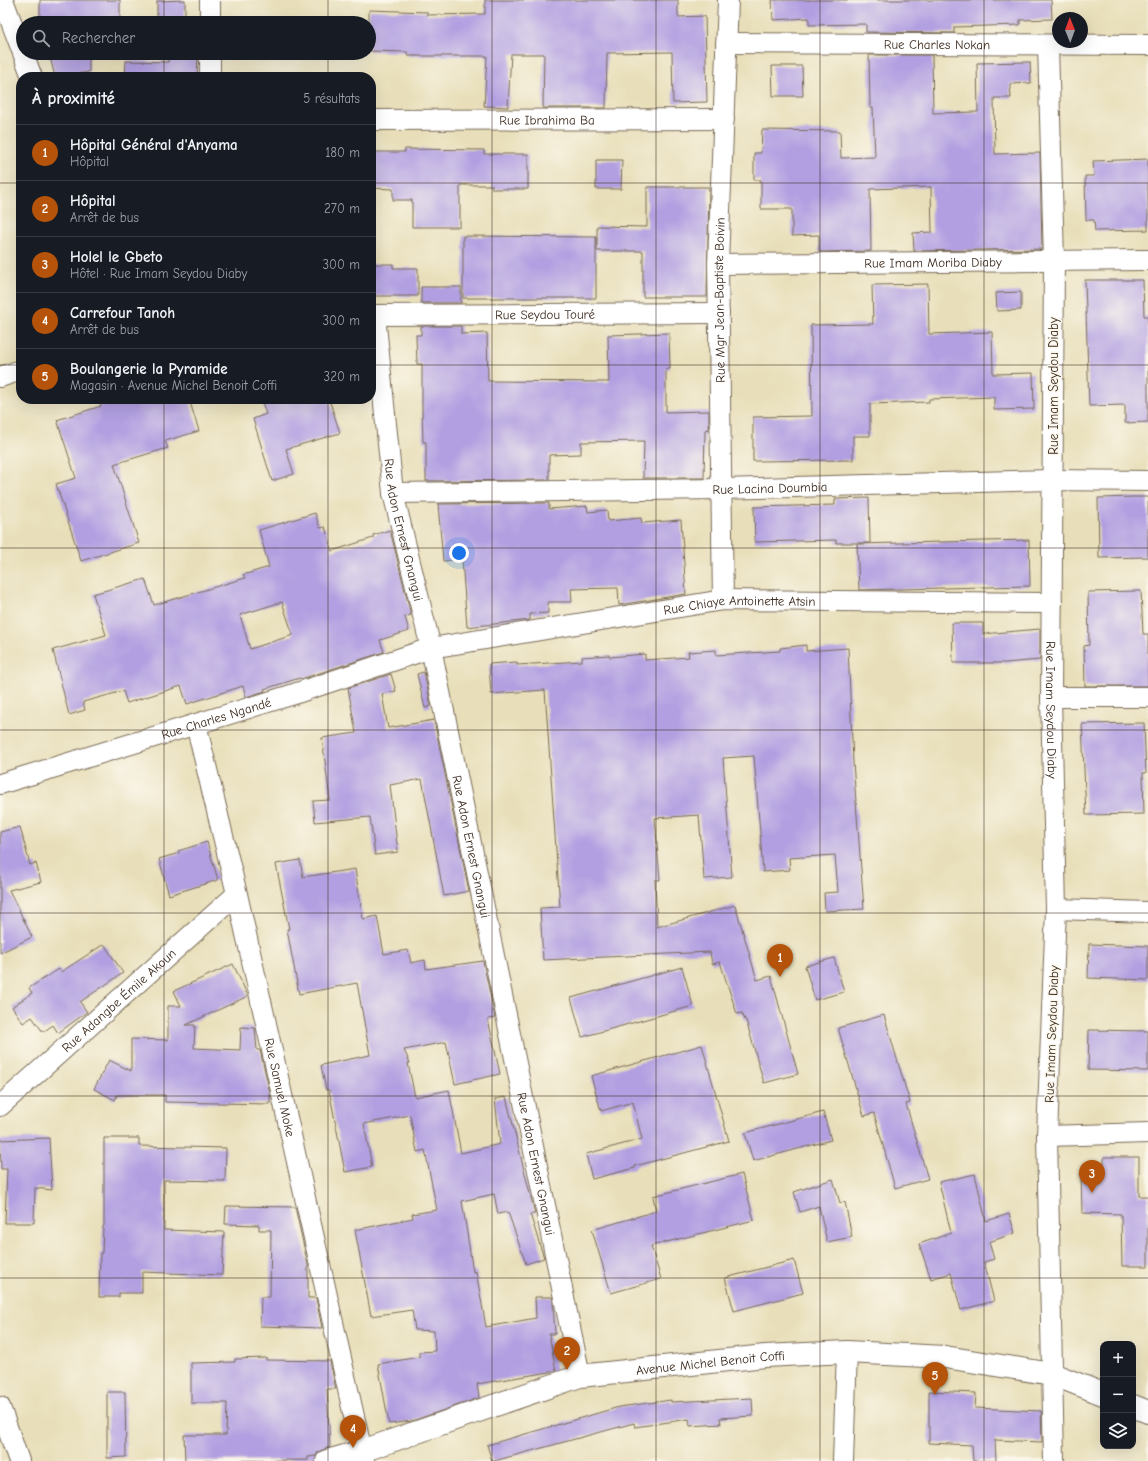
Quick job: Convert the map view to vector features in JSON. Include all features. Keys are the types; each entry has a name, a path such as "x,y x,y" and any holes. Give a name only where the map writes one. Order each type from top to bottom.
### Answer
{"street":[{"path":"3,0 16,35"},
{"path":"210,0 210,16"},
{"name":"Rue Mgr Jean-Baptiste Boivin","path":"723,600 718,264 728,0"},
{"name":"Rue Charles Nokan","path":"726,43 1048,46 1148,45"},
{"name":"Rue Imam Seydou Diaby","path":"1048,46 1054,261 1051,697 1056,909 1047,1136 1054,1461"},
{"path":"26,60 30,72"},
{"path":"210,60 210,72"},
{"name":"Rue Ibrahima Ba","path":"376,120 724,119"},
{"name":"Rue Imam Moriba Diaby","path":"718,264 1148,260"},
{"name":"Rue Seydou Touré","path":"376,315 719,313"},
{"name":"Rue Adon Ernest Gnangui","path":"376,342 393,493 431,648 580,1376"},
{"path":"0,377 16,372"},
{"name":"Rue Lacina Doumbia","path":"393,493 721,488 1052,480 1148,481"},
{"name":"Rue Chiaye Antoinette Atsin","path":"431,648 723,600 1052,603"},
{"name":"Rue Charles Ngandé","path":"0,784 196,724 431,648"},
{"path":"1051,697 1148,697"},
{"name":"Rue Samuel Moke","path":"196,724 237,894 363,1456"},
{"name":"Rue Adangbe Émile Akoun","path":"0,1106 237,894"},
{"path":"1056,909 1148,912"},
{"path":"1047,1136 1148,1133"},
{"path":"843,1461 847,1352"},
{"name":"Avenue Michel Benoit Coffi","path":"327,1461 363,1456 580,1376 765,1356 847,1352 945,1357 1052,1374 1100,1393"},
{"path":"0,1407 19,1461"},
{"path":"1136,1407 1148,1412"}],"building":[{"path":"40,0 120,0 120,16 40,16"},
{"path":"185,0 185,16 157,16 157,1"},
{"path":"485,0 678,0 678,17 705,16 707,102 673,103 672,52 607,53 606,108 543,108 544,54 511,54 508,107 484,106 487,56 408,56 407,52 376,51 376,16 369,16 369,10 427,12 427,15 485,14"},
{"path":"772,0 1051,0 1052,19 1020,20 1020,25 954,27 954,33 866,32 866,24 809,25 809,18 773,20"},
{"path":"869,55 932,55 933,113 978,112 977,63 1030,62 1031,83 1010,84 1011,98 994,98 995,154 1040,153 1042,249 914,251 913,233 932,232 931,187 870,189 871,251 819,252 819,235 792,236 792,209 761,209 761,180 754,180 754,153 761,153 762,130 840,131 841,158 875,157 873,108 870,108"},
{"path":"51,60 89,60 89,72 54,72"},
{"path":"168,60 198,60 197,72 125,72 126,61 168,62"},
{"path":"772,66 802,66 803,96 773,96"},
{"path":"405,149 484,150 484,154 528,154 528,189 492,189 492,185 460,185 460,227 412,227 412,200 393,200 393,189 376,188 376,152 405,152"},
{"path":"1148,159 1148,230 1095,231 1094,220 1086,220 1085,176 1094,176 1093,161"},
{"path":"596,160 622,160 621,189 596,189"},
{"path":"647,187 709,187 707,297 643,297 643,251 597,251 597,226 647,227"},
{"path":"463,236 596,237 596,298 463,298"},
{"path":"376,264 393,264 393,268 418,268 418,296 376,296"},
{"path":"1085,280 1143,280 1144,316 1148,316 1148,422 1125,423 1125,405 1089,406"},
{"path":"928,284 929,334 992,332 993,374 1033,373 1034,409 994,410 994,397 929,399 929,402 870,404 870,436 853,436 853,460 753,461 753,417 812,416 811,325 873,324 872,285"},
{"path":"421,287 461,287 461,303 421,303"},
{"path":"1021,292 1021,310 997,311 996,293"},
{"path":"421,326 461,326 461,334 487,333 488,381 609,382 608,335 669,333 670,369 666,369 666,412 709,411 709,429 705,430 704,478 643,478 644,441 581,442 581,454 549,455 549,480 426,481 426,442 423,442 422,364 417,364 416,335 421,335"},
{"path":"100,404 191,404 199,431 165,441 168,448 114,464 139,543 81,561 56,484 76,478 57,420 101,406"},
{"path":"263,404 331,404 340,433 286,449 294,474 272,481 253,419 266,414"},
{"path":"1148,497 1148,557 1099,558 1098,498"},
{"path":"869,498 870,543 836,543 836,540 755,542 754,507 835,505 835,499"},
{"path":"549,503 549,509 587,506 588,512 607,510 608,521 641,518 642,523 681,520 686,594 619,605 618,588 571,589 572,602 548,602 548,613 530,614 530,620 467,627 462,559 443,561 438,504"},
{"path":"315,513 320,528 325,527 332,551 373,538 373,535 390,530 411,615 405,617 409,631 380,640 384,652 301,679 300,678 264,689 265,691 246,697 243,686 187,704 181,686 127,703 123,691 83,702 85,710 69,715 53,650 106,635 93,594 145,579 154,605 245,578 243,575 269,567 259,530","holes":["282,602 293,635 250,649 240,615"]},
{"path":"1029,540 1030,586 859,590 857,544"},
{"path":"1141,591 1143,634 1148,634 1148,686 1085,686 1084,646 1089,645 1088,592"},
{"path":"952,623 983,623 983,634 1040,629 1040,660 1005,663 953,663"},
{"path":"806,645 806,651 848,648 853,762 864,909 825,911 824,893 838,892 835,855 789,858 790,870 763,872 754,756 723,758 732,877 704,879 699,815 655,818 660,880 655,880 657,927 735,905 757,980 771,976 798,1074 764,1083 746,1020 742,1013 737,1014 720,962 712,964 710,952 543,960 540,908 560,907 545,690 491,694 489,664 517,662 517,665 582,661 582,657 609,655 610,657 645,654 645,660 689,657 688,652 716,650 716,655 780,651 780,648"},
{"path":"424,672 431,706 425,708 417,674"},
{"path":"391,674 396,691 382,694 388,728 434,720 469,891 444,896 422,779 390,785 398,852 375,855 370,817 315,822 313,801 330,800 322,738 356,733 348,688"},
{"path":"1144,723 1146,773 1143,773 1144,814 1086,815 1082,724"},
{"path":"20,827 30,865 36,863 41,882 9,890 32,937 0,953 0,832"},
{"path":"207,842 218,880 169,895 159,859"},
{"path":"300,860 303,877 355,869 363,919 377,916 384,954 408,950 411,963 425,960 426,969 483,961 495,1018 488,1019 500,1074 455,1084 446,1042 404,1050 410,1063 408,1063 415,1097 449,1090 461,1153 500,1144 495,1099 506,1097 535,1214 530,1214 544,1258 526,1264 508,1212 498,1214 494,1194 462,1201 473,1272 476,1271 486,1327 536,1318 535,1297 552,1297 553,1302 555,1334 549,1334 556,1371 477,1384 479,1398 412,1421 389,1424 378,1364 419,1357 419,1352 435,1351 434,1331 415,1330 412,1310 371,1316 355,1230 413,1218 412,1214 437,1210 425,1150 417,1152 410,1115 364,1124 372,1167 345,1172 329,1090 326,1090 321,1065 370,1055 357,983 299,994 287,929 289,929 276,864"},
{"path":"104,944 123,973 80,1002 87,1012 58,1033 53,1025 43,1032 32,1017 23,1023 12,1007 32,993 29,988 59,969 61,972"},
{"path":"1089,944 1148,946 1148,980 1088,978"},
{"path":"834,958 844,992 815,1000 805,966"},
{"path":"233,964 248,996 186,1025 195,1025 194,1048 240,1050 241,1027 255,1028 257,1050 260,1050 270,1093 270,1104 165,1102 165,1095 117,1095 115,1100 94,1089 109,1060 131,1071 131,1039 168,1040 168,1006 181,1006 174,991"},
{"path":"682,967 693,1006 582,1037 571,998"},
{"path":"884,1015 910,1103 906,1104 928,1179 895,1188 874,1113 864,1116 838,1028"},
{"path":"1089,1030 1148,1031 1148,1071 1088,1070"},
{"path":"702,1045 729,1141 592,1179 586,1154 642,1139 633,1102 601,1111 591,1076"},
{"path":"823,1112 831,1140 753,1161 745,1133"},
{"path":"49,1138 52,1190 35,1188 34,1223 5,1223 7,1169 1,1169 0,1140"},
{"path":"104,1138 139,1138 139,1146 226,1148 225,1181 164,1180 164,1230 224,1232 222,1275 142,1272 142,1293 119,1293 119,1297 99,1297 100,1253 102,1253 104,1226"},
{"path":"1104,1157 1139,1157 1139,1196 1148,1196 1148,1266 1122,1266 1121,1214 1082,1213 1081,1172 1104,1172"},
{"path":"742,1174 754,1220 651,1246 661,1279 611,1293 592,1230 656,1211 653,1196"},
{"path":"975,1174 986,1221 1009,1214 1015,1233 989,1242 994,1259 984,1262 994,1301 961,1310 951,1273 931,1279 919,1244 951,1233 939,1182"},
{"path":"833,1179 840,1203 845,1202 852,1237 827,1242 819,1206 800,1212 794,1192"},
{"path":"226,1206 295,1207 308,1265 308,1298 316,1298 322,1328 260,1326 261,1297 270,1297 271,1230 259,1230 259,1225 225,1224"},
{"path":"794,1260 803,1293 734,1311 725,1278"},
{"path":"266,1358 266,1360 330,1361 336,1389 327,1389 330,1447 318,1452 316,1456 308,1457 308,1460 185,1461 184,1435 226,1435 227,1403 191,1403 191,1363 235,1362 235,1359"},
{"path":"929,1391 976,1393 975,1408 1041,1411 1042,1442 995,1440 996,1461 973,1461 972,1445 929,1443"},
{"path":"107,1392 125,1392 126,1457 107,1458"},
{"path":"752,1398 753,1416 720,1418 721,1424 690,1426 689,1419 635,1427 634,1423 494,1461 492,1461 487,1445 619,1407 671,1400 671,1402"}],"place":[{"name":"Hôpital Général d'Anyama","path":"780,977"},
{"name":"Holel le Gbeto","path":"1092,1193"},
{"name":"Hôpital","path":"567,1370"},
{"name":"Boulangerie la Pyramide","path":"935,1395"},
{"name":"Carrefour Tanoh","path":"353,1448"}]}
